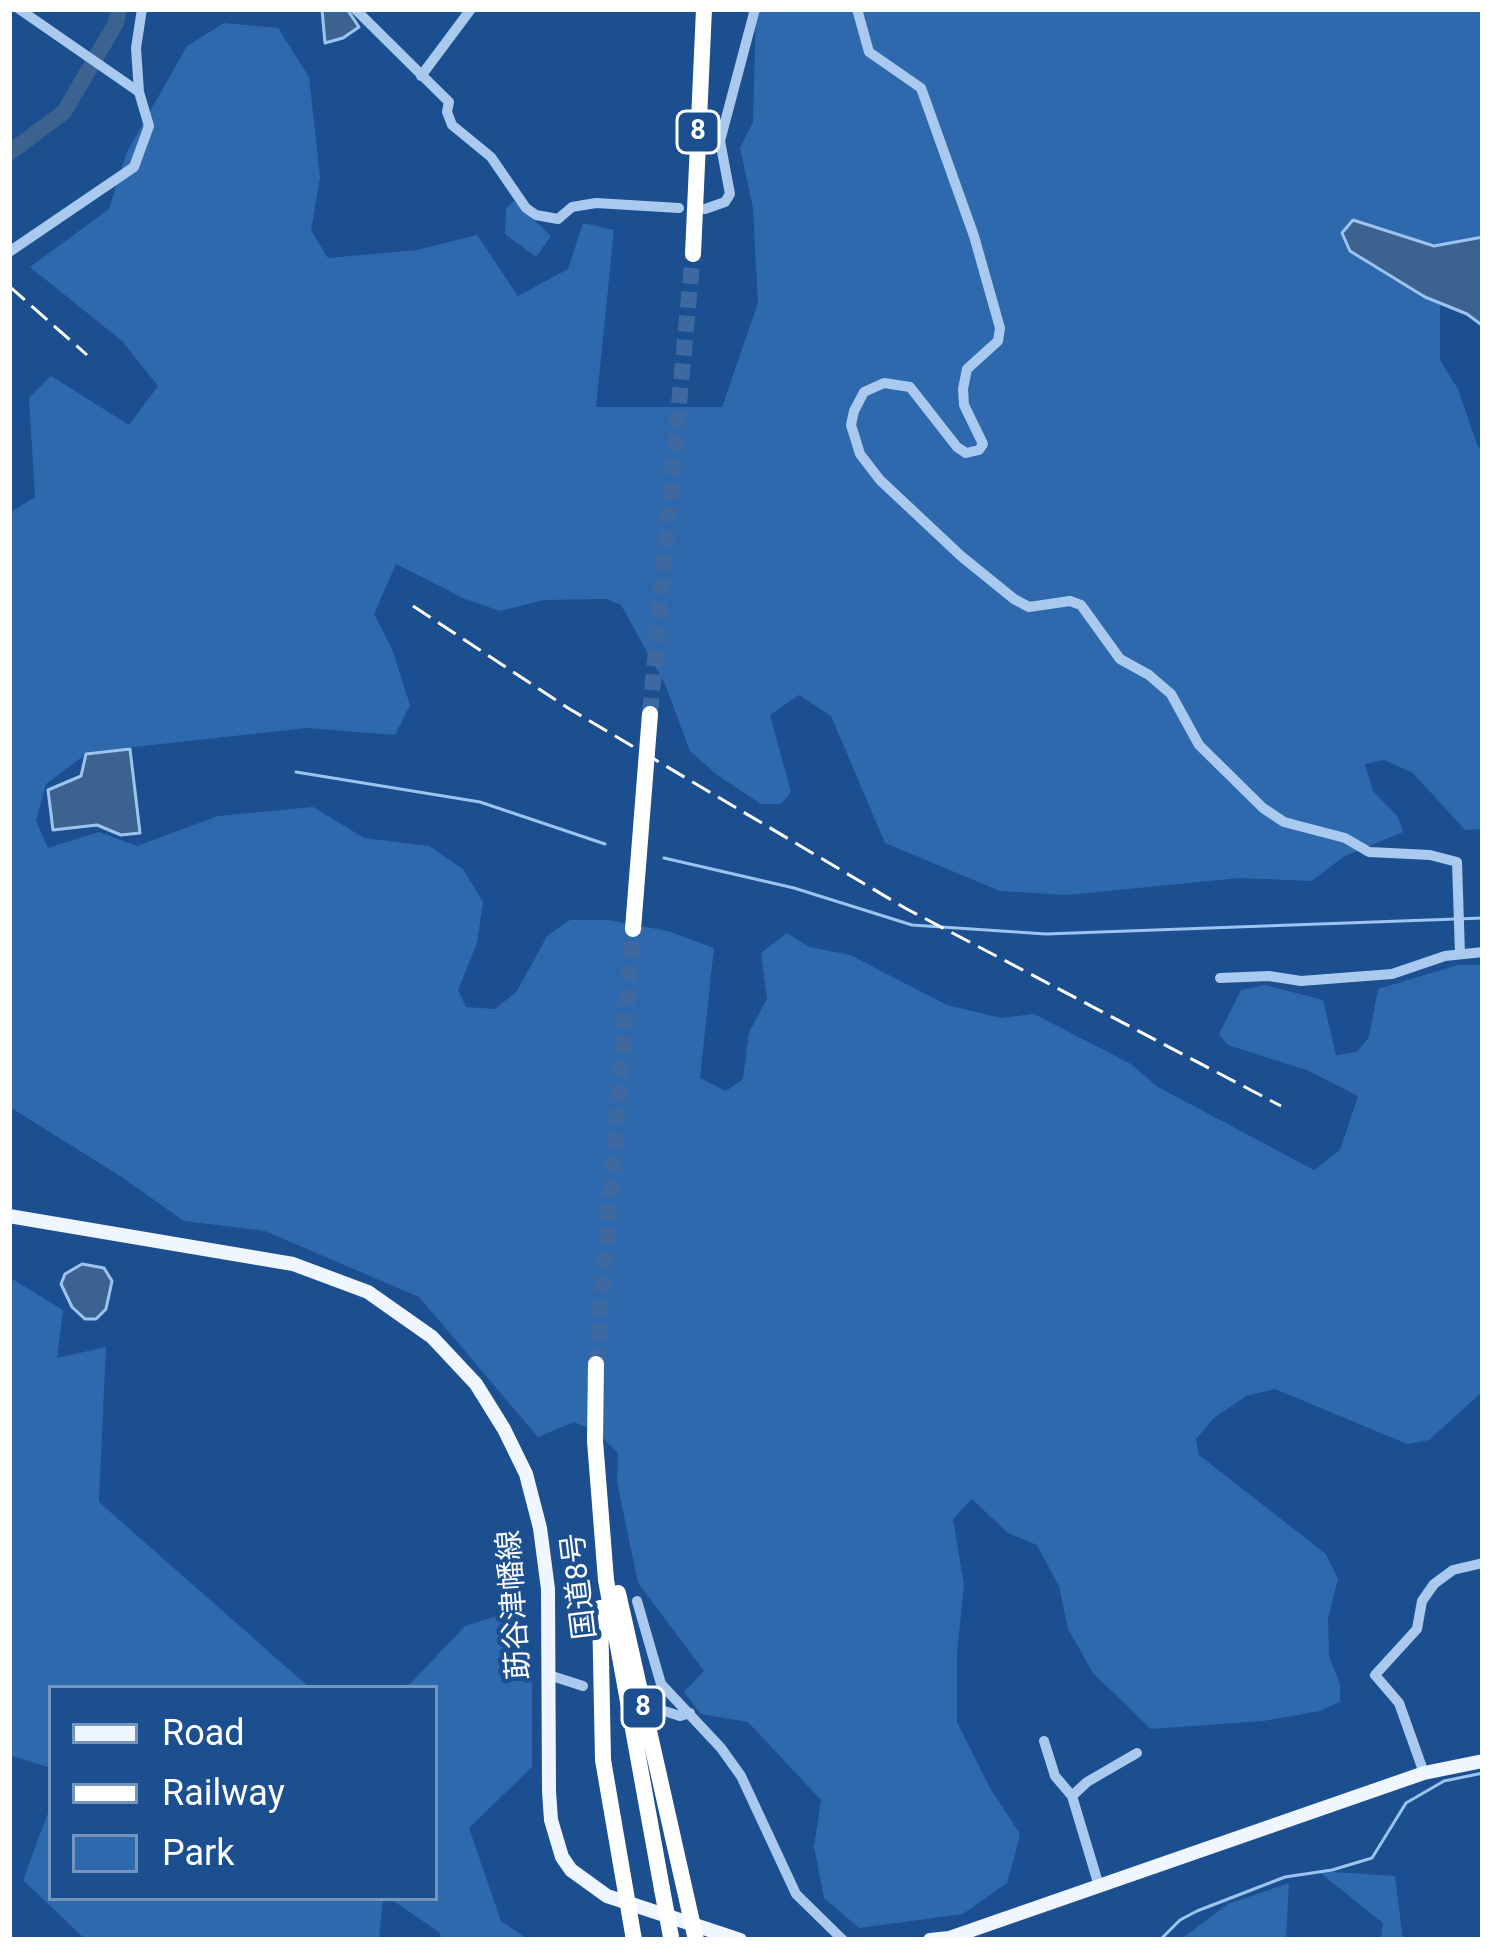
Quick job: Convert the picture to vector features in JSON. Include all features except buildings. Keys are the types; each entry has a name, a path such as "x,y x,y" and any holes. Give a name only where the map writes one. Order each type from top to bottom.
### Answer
{"highway":[{"name":"8","path":"692,254 704,9"},
{"path":"633,929 650,714"},
{"name":"国道8号","path":"596,1364 597,1474 605,1570 672,1939"},
{"name":"8","path":"597,1474 625,1629 694,1932"},
{"name":"8","path":"605,1570 599,1588 603,1760 634,1940"}],"main road":[{"name":"莇谷津幡線","path":"9,1216 292,1264 368,1292 432,1337 476,1384 526,1474 540,1528 546,1569 549,1791 557,1845 571,1870 589,1885 694,1932 740,1940"},
{"path":"930,1940 949,1938 1424,1773 1483,1761"}],"street":[{"path":"19,9 139,92"},
{"path":"9,252 134,167 149,126 139,92 136,48 142,9"},
{"path":"355,9 449,103 452,125 491,158 526,208 558,219 572,207 596,203 679,208"},
{"path":"366,20 377,9"},
{"path":"421,76 471,9"},
{"path":"705,209 725,202 730,194 720,141 755,9"},
{"path":"856,9 869,52 920,88 974,236 1000,328 998,340 967,369 963,388 964,405 983,443 979,450 966,453 956,447 910,387 884,383 864,392 854,411 851,424 860,454 880,480 961,556 1014,598 1029,607 1070,601 1081,605 1120,659 1171,694 1198,745 1263,808 1284,822 1345,838 1370,852 1430,855 1457,862 1460,954"},
{"path":"1220,978 1269,976 1301,981 1392,974 1483,952"},
{"path":"1424,1773 1399,1703 1375,1676 1417,1629 1422,1601 1434,1584 1454,1570 1483,1563"},
{"path":"637,1601 661,1684 741,1776 796,1894 843,1940"},
{"path":"549,1675 583,1686"},
{"path":"655,1708 680,1716 690,1713"},
{"path":"1044,1741 1055,1776 1072,1796 1099,1886"},
{"path":"1072,1796 1137,1753"}],"green space":[{"path":"756,9 1483,9 1483,237 1434,246 1353,220 1350,251 1440,302 1440,360 1458,389 1478,447 1483,448 1483,829 1465,830 1413,773 1384,760 1365,764 1373,791 1398,817 1403,832 1343,857 1312,881 1240,878 1066,895 1000,891 885,843 831,716 799,695 770,715 791,792 781,804 761,804 690,751 665,684 621,605 606,599 544,600 500,611 396,564 374,614 392,649 410,705 395,735 307,728 89,752 46,784 36,821 48,848 99,832 137,846 218,816 313,807 364,838 429,846 463,869 483,902 477,943 458,990 466,1007 495,1009 517,991 547,936 570,920 608,920 668,931 714,948 700,1078 726,1091 743,1079 749,1032 767,999 761,953 787,933 809,947 850,955 947,1005 1001,1018 1034,1014 1314,1170 1340,1150 1358,1096 1309,1071 1228,1045 1219,1034 1241,990 1265,985 1323,1000 1336,1055 1357,1052 1369,1037 1378,989 1458,965 1483,965 1483,1391 1429,1440 1407,1444 1275,1389 1246,1396 1214,1418 1196,1439 1199,1455 1326,1554 1338,1579 1328,1618 1329,1656 1340,1685 1340,1702 1320,1711 1263,1721 1151,1729 1093,1673 1068,1629 1059,1586 1037,1545 1008,1533 972,1499 953,1519 964,1585 957,1722 1020,1834 1014,1858 1007,1883 963,1914 859,1928 824,1898 814,1847 821,1800 748,1722 701,1714 684,1692 704,1671 638,1583 617,1482 618,1453 595,1431 574,1422 538,1437 419,1297 265,1231 184,1221 13,1109 9,1116 9,513 35,497 29,398 51,376 129,425 158,386 122,341 30,267 109,209 127,152 187,46 224,23 278,28 309,77 320,177 311,230 328,258 417,250 477,235 518,296 568,269 583,223 614,230 596,407 722,407 758,303 753,208 740,148 753,122"},
{"path":"514,201 551,236 536,257 505,234 506,209"},
{"path":"9,1277 63,1310 57,1358 106,1347 99,1502 307,1685 48,1685 48,1767 9,1755"},
{"path":"510,1612 532,1664 532,1767 469,1828 501,1921 529,1940 443,1940 439,1932 393,1901 438,1901 438,1685 406,1685 465,1626"},
{"path":"48,1813 48,1901 383,1901 379,1940 86,1940 23,1880"},
{"path":"1318,1871 1395,1876 1403,1940 1381,1940 1383,1923"},
{"path":"1289,1883 1286,1940 1180,1940 1228,1904"}],"shaded area":[{"path":"322,9 347,9 359,27 325,43"},
{"path":"1353,220 1434,246 1483,237 1483,326 1350,251 1342,233"},
{"path":"130,749 140,833 121,835 97,825 53,830 48,790 81,776 86,754"},
{"path":"82,1264 104,1268 112,1281 106,1309 96,1319 85,1319 72,1307 61,1284 65,1274"}],"waterway":[{"path":"9,153 64,112 116,23 119,9"},
{"path":"296,772 480,802 605,844"},
{"path":"664,858 794,888 912,925 1046,934 1483,918"},
{"path":"1160,1940 1197,1911 1285,1877 1372,1858 1406,1803 1444,1781 1483,1773"}],"tunnel":[{"path":"650,714 693,254"},
{"path":"596,1364 633,929"}],"railway":[{"path":"9,286 87,355"},
{"path":"413,606 568,708 905,908 1281,1106"}]}
